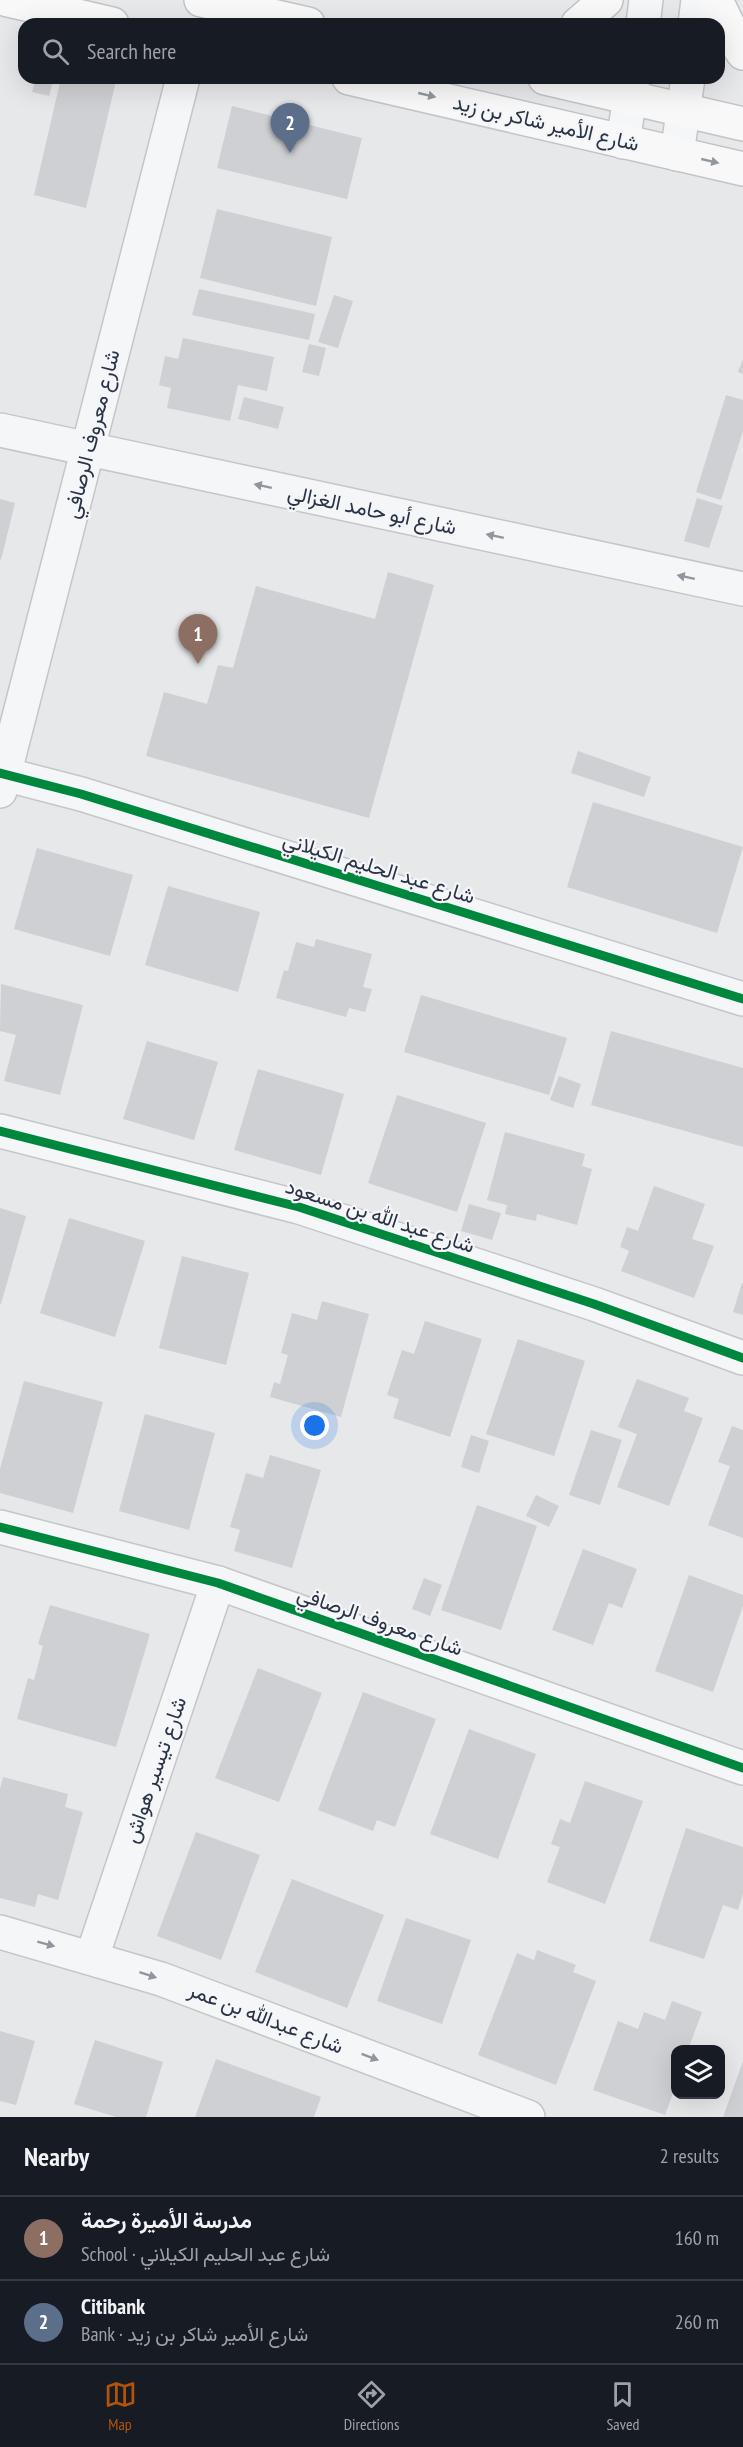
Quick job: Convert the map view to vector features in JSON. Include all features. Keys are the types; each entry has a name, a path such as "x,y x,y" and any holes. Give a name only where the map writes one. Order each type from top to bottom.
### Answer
{"main road":[{"path":"8,0 86,18"},
{"path":"201,0 281,18"},
{"path":"585,18 606,0"},
{"path":"716,0 725,18"},
{"path":"725,19 743,53"},
{"name":"شارع الأمير شاكر بن زيد","path":"375,84 743,169"},
{"name":"شارع الأمير شاكر بن زيد","path":"597,84 631,88 684,111 743,124"}],"street":[{"path":"643,18 646,0"},
{"path":"696,18 698,0"},
{"name":"شارع معروف الرصافي","path":"1,779 89,449 181,84"},
{"path":"677,154 687,84"},
{"path":"623,142 631,88"},
{"name":"شارع أبو حامد الغزالي","path":"0,430 743,589"},
{"name":"شارع عبد الحليم الكيلاني","path":"1,779 81,794 743,999"},
{"name":"شارع عبد الله بن مسعود","path":"0,1131 299,1207 594,1304 743,1358"},
{"name":"شارع معروف الرصافي","path":"0,1527 218,1582 742,1763"},
{"name":"شارع تيسير هواش","path":"92,1957 218,1582"},
{"name":"شارع عبدالله بن عمر","path":"0,1932 161,1979 528,2117"}],"building":[{"path":"34,84 52,84 49,96 32,92"},
{"path":"60,84 115,84 86,208 34,195"},
{"path":"232,106 362,138 347,199 217,168"},
{"path":"217,209 332,237 316,306 200,278"},
{"path":"199,289 315,314 309,340 192,315"},
{"path":"334,295 353,301 338,348 318,342"},
{"path":"183,338 274,357 267,391 238,385 230,421 167,408 171,388 159,385 165,356 178,359"},
{"path":"309,344 326,348 319,376 302,372"},
{"path":"743,359 743,374 738,372"},
{"path":"726,395 743,400 743,431 721,500 696,492"},
{"path":"244,397 284,407 278,429 238,419"},
{"path":"697,498 723,506 709,548 684,541"},
{"path":"0,499 15,503 1,560 0,559"},
{"path":"388,572 434,585 369,818 146,756 164,692 207,704 218,665 233,668 256,586 375,619"},
{"path":"578,751 651,777 644,797 571,773"},
{"path":"593,802 743,847 717,933 567,887"},
{"path":"37,848 133,875 110,956 14,929"},
{"path":"168,886 260,912 238,992 145,965"},
{"path":"316,939 372,954 363,987 372,989 365,1012 349,1008 346,1017 276,998 284,970 288,971 296,942 314,947"},
{"path":"1,984 83,1005 60,1095 4,1081 16,1035 0,1031"},
{"path":"421,995 567,1038 549,1095 404,1052"},
{"path":"611,1031 743,1068 743,1147 591,1105"},
{"path":"147,1041 218,1062 194,1140 123,1119"},
{"path":"258,1069 344,1094 321,1175 234,1150"},
{"path":"559,1076 581,1084 573,1108 550,1100"},
{"path":"397,1095 486,1123 457,1212 368,1183"},
{"path":"505,1132 585,1154 582,1166 592,1169 577,1225 537,1214 536,1221 505,1214 507,1205 487,1200"},
{"path":"654,1186 705,1204 692,1239 714,1246 694,1298 621,1271 629,1251 620,1247 627,1227 638,1231"},
{"path":"469,1204 501,1213 492,1240 461,1231"},
{"path":"0,1208 26,1216 1,1304 0,1304"},
{"path":"69,1218 145,1241 115,1337 40,1313"},
{"path":"182,1256 249,1273 226,1365 159,1348"},
{"path":"743,1283 743,1315 733,1312"},
{"path":"322,1301 369,1314 341,1417 270,1397 274,1382 280,1384 288,1355 281,1353 292,1313 317,1320"},
{"path":"425,1321 482,1339 450,1437 393,1418 399,1399 387,1395 402,1350 414,1354"},
{"path":"518,1339 585,1361 554,1456 486,1434"},
{"path":"637,1379 689,1398 684,1411 703,1418 669,1506 617,1487 637,1434 618,1427"},
{"path":"24,1381 103,1402 73,1513 0,1493 0,1469"},
{"path":"145,1414 215,1433 189,1530 119,1511"},
{"path":"732,1426 743,1430 743,1538 708,1525 730,1466 718,1462"},
{"path":"591,1430 622,1440 600,1505 569,1495"},
{"path":"471,1435 489,1441 479,1473 461,1467"},
{"path":"270,1455 321,1470 292,1568 234,1551 240,1530 230,1527 246,1473 263,1478"},
{"path":"536,1495 559,1506 549,1527 526,1516"},
{"path":"477,1505 537,1526 501,1630 441,1610"},
{"path":"583,1549 637,1569 622,1608 609,1603 593,1645 552,1630"},
{"path":"689,1575 743,1595 743,1606 713,1692 655,1671"},
{"path":"424,1578 442,1585 430,1616 412,1609"},
{"path":"50,1605 150,1634 116,1747 17,1719 28,1678 34,1680 43,1646 38,1644"},
{"path":"258,1668 322,1693 279,1802 215,1778"},
{"path":"363,1692 436,1719 395,1827 377,1820 373,1831 318,1810"},
{"path":"469,1729 536,1754 498,1859 430,1834"},
{"path":"3,1777 68,1794 65,1807 83,1812 58,1900 38,1894 35,1907 0,1898 0,1789"},
{"path":"585,1781 643,1801 605,1904 547,1882 560,1847 551,1844 560,1819 570,1823"},
{"path":"686,1828 743,1847 743,1894 738,1910 723,1905 704,1959 649,1941"},
{"path":"196,1832 260,1855 221,1960 157,1936"},
{"path":"292,1879 384,1915 347,2008 255,1972"},
{"path":"406,1918 471,1940 442,2024 377,2001"},
{"path":"537,1950 576,1965 573,1972 596,1981 556,2085 478,2055 517,1953 534,1960"},
{"path":"672,2001 702,2012 690,2045 671,2045 671,2099 665,2115 593,2090 618,2021 638,2029 644,2012 665,2020"},
{"path":"0,2031 35,2041 16,2105 0,2101"},
{"path":"95,2040 163,2062 146,2117 116,2117 74,2104"},
{"path":"216,2059 321,2097 314,2117 195,2117"},
{"path":"743,2061 743,2117 723,2117"}],"cycle path":[{"path":"0,773 81,794 743,999"},
{"path":"0,1131 299,1207 594,1304 743,1358"},
{"path":"0,1527 218,1583 743,1768"}],"place":[{"name":"Citibank","path":"290,153"},
{"name":"مدرسة الأميرة رحمة","path":"198,664"}]}
